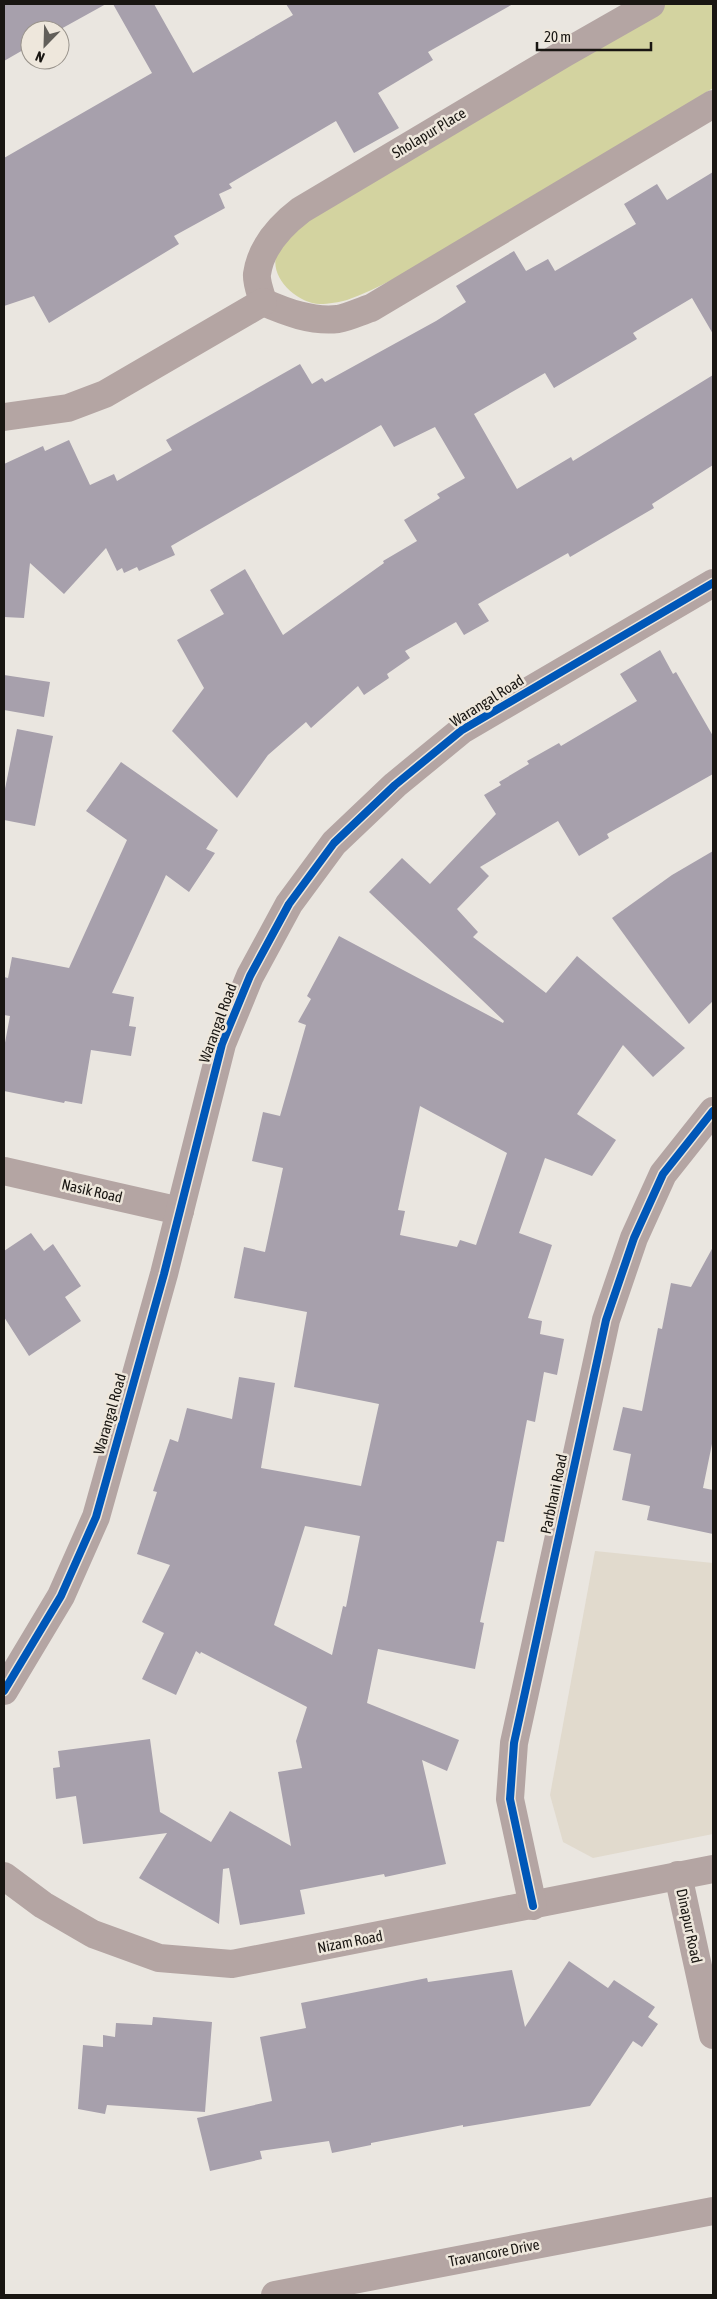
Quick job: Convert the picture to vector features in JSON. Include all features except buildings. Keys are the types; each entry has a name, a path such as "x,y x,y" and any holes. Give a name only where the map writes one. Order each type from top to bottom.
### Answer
{"street":[{"name":"Sholapur Place","path":"263,302 257,276 266,248 281,226 301,210 651,4"},
{"path":"4,417 68,408 105,394 167,356 263,302 281,310 306,317 338,319 372,308 713,104"},
{"name":"Warangal Road","path":"8,1675 61,1596 96,1517 180,1211 222,1044 250,976 289,904 334,844 394,786 462,730 713,583"},
{"name":"Parbhani Road","path":"533,1906 510,1799 514,1743 606,1320 634,1238 663,1174 713,1112"},
{"name":"Nasik Road","path":"4,1171 180,1211"},
{"name":"Nizam Road","path":"4,1876 43,1906 93,1934 159,1958 232,1964 533,1906 713,1868"},
{"name":"Dinapur Road","path":"678,1875 713,2035"},
{"name":"Travancore Drive","path":"275,2295 713,2211"}],"shaded area":[{"path":"595,1551 713,1563 713,1834 593,1858 563,1842 550,1795"}],"green space":[{"path":"663,4 713,4 713,88 529,201 408,271 363,294 347,300 320,304 302,299 293,293 280,278 276,269 275,259 282,242 295,229 332,203"}],"cycle path":[{"path":"4,1691 61,1596 96,1517 164,1274 222,1044 250,976 289,904 334,843 395,785 462,730 713,583"},
{"path":"533,1906 510,1799 514,1743 606,1320 634,1238 663,1174 713,1111"}]}
